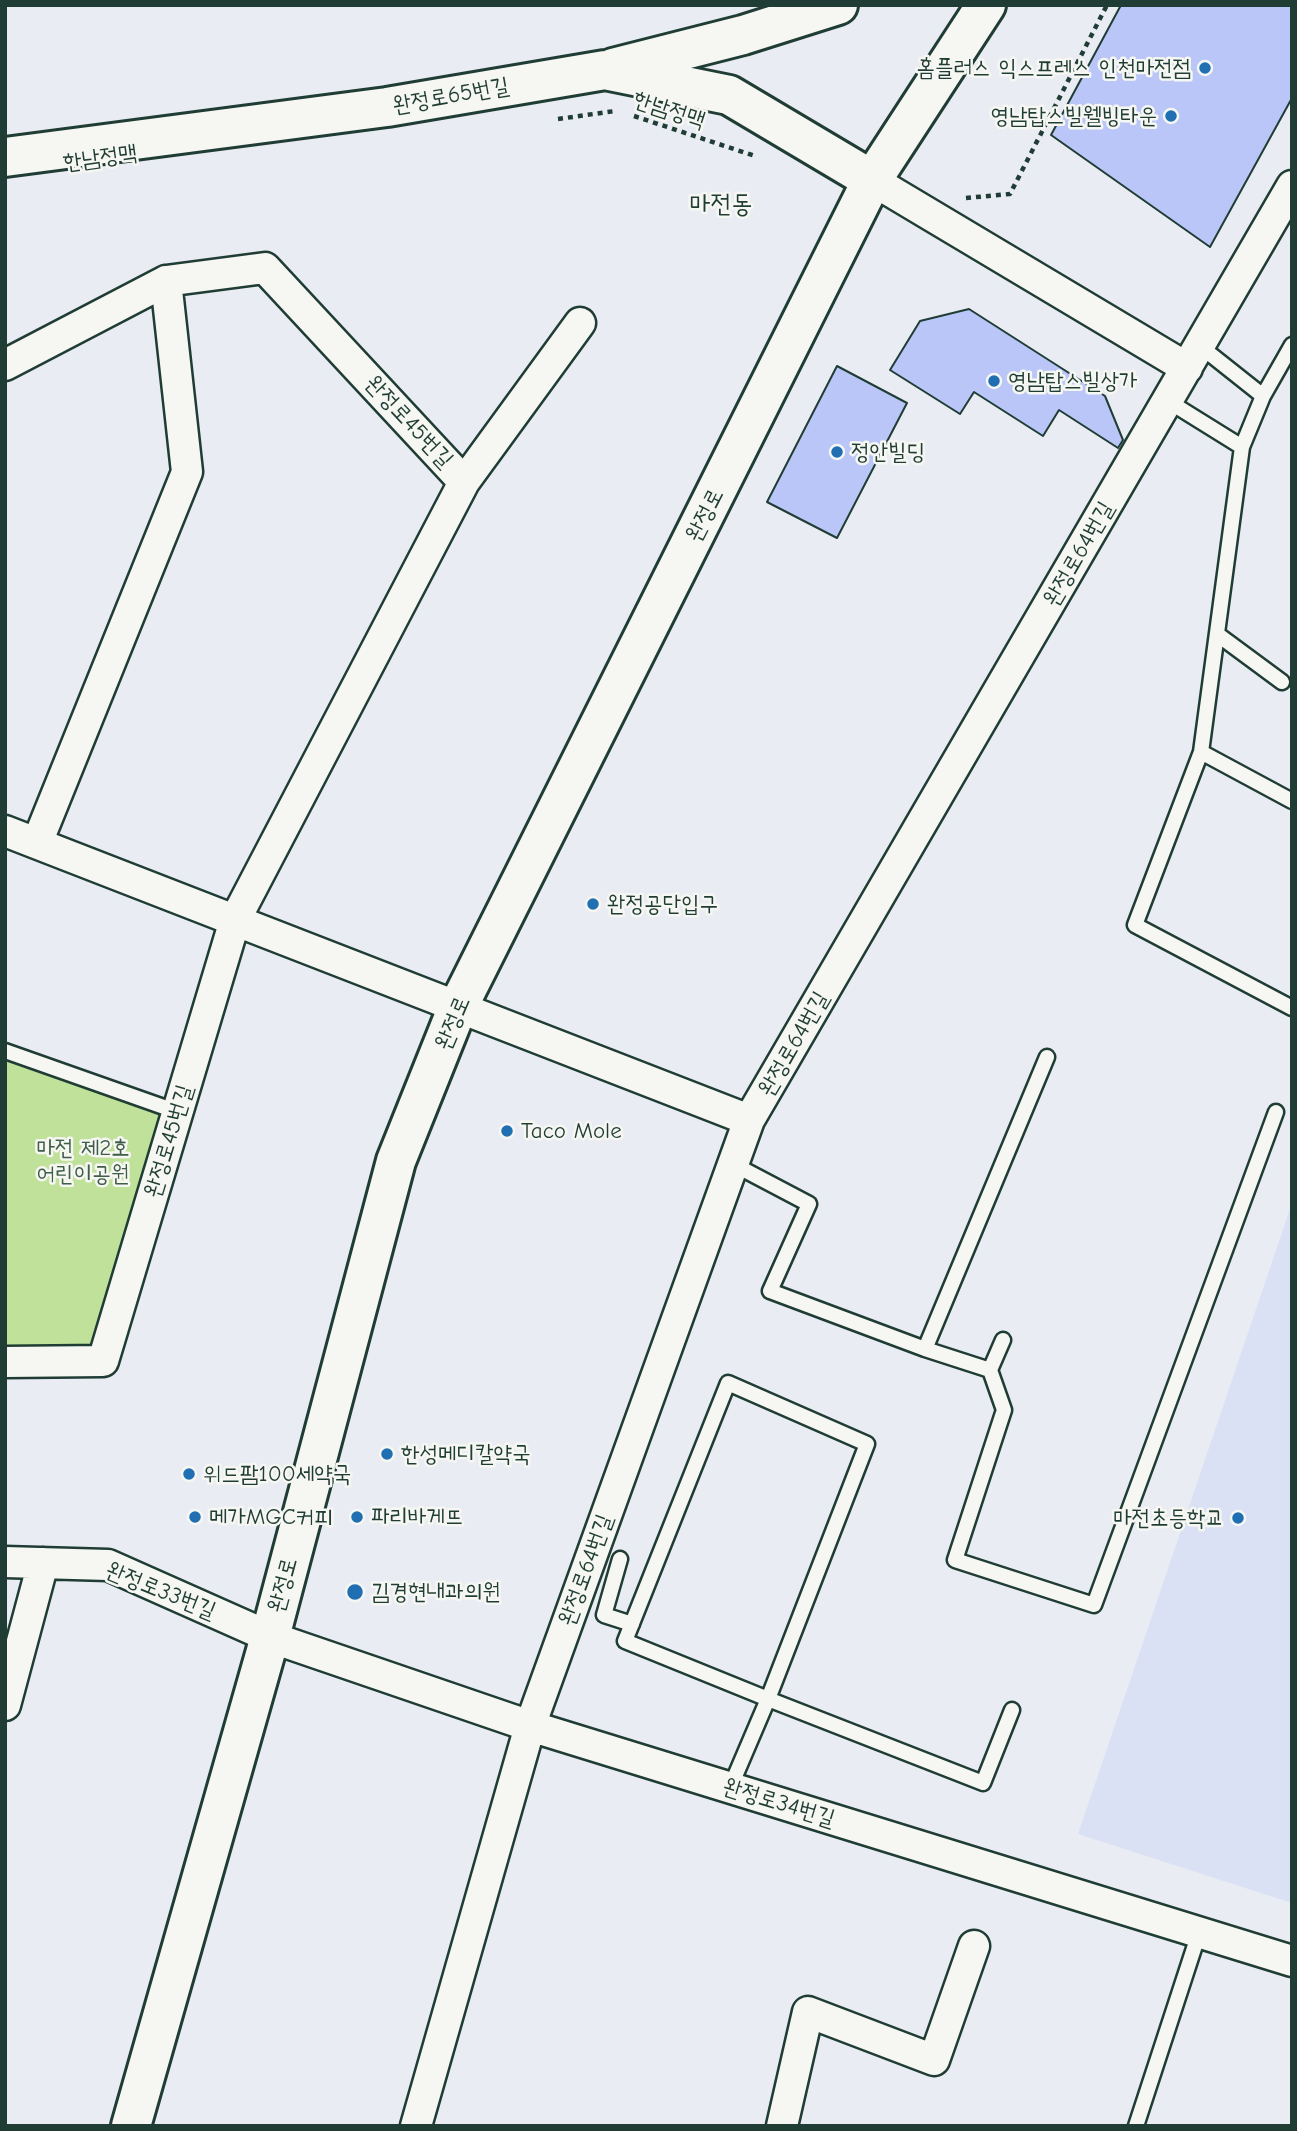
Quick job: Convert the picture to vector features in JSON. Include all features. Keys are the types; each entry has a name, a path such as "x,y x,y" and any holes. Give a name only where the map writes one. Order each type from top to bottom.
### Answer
{"main road":[{"path":"605,70 743,35 838,5"},
{"name":"완정로","path":"131,2126 270,1637 396,1161 457,1009 872,180 986,5"},
{"name":"완정로65번길","path":"5,157 387,107 605,70 729,95 872,180"}],"street":[{"path":"872,180 1194,357"},
{"name":"완정로64번길","path":"416,2126 530,1726 749,1121 1292,186"},
{"name":"완정로45번길","path":"5,365 166,281 265,268 464,482 235,920 103,1361 5,1362"},
{"path":"37,843 187,472 166,281"},
{"path":"464,482 580,323"},
{"path":"5,831 749,1121"},
{"name":"완정로33번길","path":"5,1562 108,1565 270,1637"},
{"path":"5,1705 43,1563"},
{"name":"완정로34번길","path":"270,1637 530,1726 1292,1961"},
{"path":"782,2126 808,2012 934,2060 974,1946"}],"lane":[{"path":"1292,345 1263,396 1242,447 1201,752 1135,925 1292,1008"},
{"path":"1194,357 1263,396"},
{"path":"1168,401 1242,447"},
{"path":"1217,634 1282,682"},
{"path":"1201,752 1292,801"},
{"path":"5,1051 178,1112"},
{"path":"925,1349 1047,1057"},
{"path":"1003,1340 990,1370 1004,1410 955,1560 1094,1605 1276,1112"},
{"path":"733,1164 810,1204 770,1291 925,1349 990,1370"},
{"path":"730,1788 768,1699 867,1444 852,1435 728,1383 625,1642 768,1699 983,1783 1012,1710"},
{"path":"620,1559 604,1615 632,1624"},
{"path":"1136,2126 1199,1933"}],"path":[{"path":"909,202 1010,194 1107,5"},
{"name":"한남정맥","path":"549,120 618,111"},
{"name":"한남정맥","path":"631,116 761,158"}],"shaded area":[{"name":"마전초등학교","path":"1292,1203 1292,1903 1078,1834"}],"green space":[{"name":"마전 제2호 어린이공원","path":"5,1051 178,1112 103,1361 5,1362"}],"building":[{"name":"영남탑스빌웰빙타운","path":"1121,5 1292,5 1292,98 1210,247 1051,135"},
{"name":"영남탑스빌상가","path":"969,309 1105,396 1123,440 1118,448 1059,410 1043,436 974,392 960,414 890,370 920,321"},
{"name":"정안빌딩","path":"837,366 907,403 837,538 767,502"}],"place":[{"name":"홈플러스 익스프레스 인천마전점","path":"1205,68"},
{"name":"영남탑스빌웰빙타운","path":"1171,116"},
{"name":"영남탑스빌상가","path":"994,381"},
{"name":"정안빌딩","path":"837,452"},
{"name":"완정공단입구","path":"593,904"},
{"name":"Taco Mole","path":"507,1131"},
{"name":"한성메디칼약국","path":"387,1454"},
{"name":"위드팜100세약국","path":"189,1474"},
{"name":"메가MGC커피","path":"195,1517"},
{"name":"파리바게뜨","path":"357,1517"},
{"name":"마전초등학교","path":"1238,1518"},
{"name":"김경현내과의원","path":"355,1592"}],"district":[{"name":"마전동","path":"721,205"}]}
